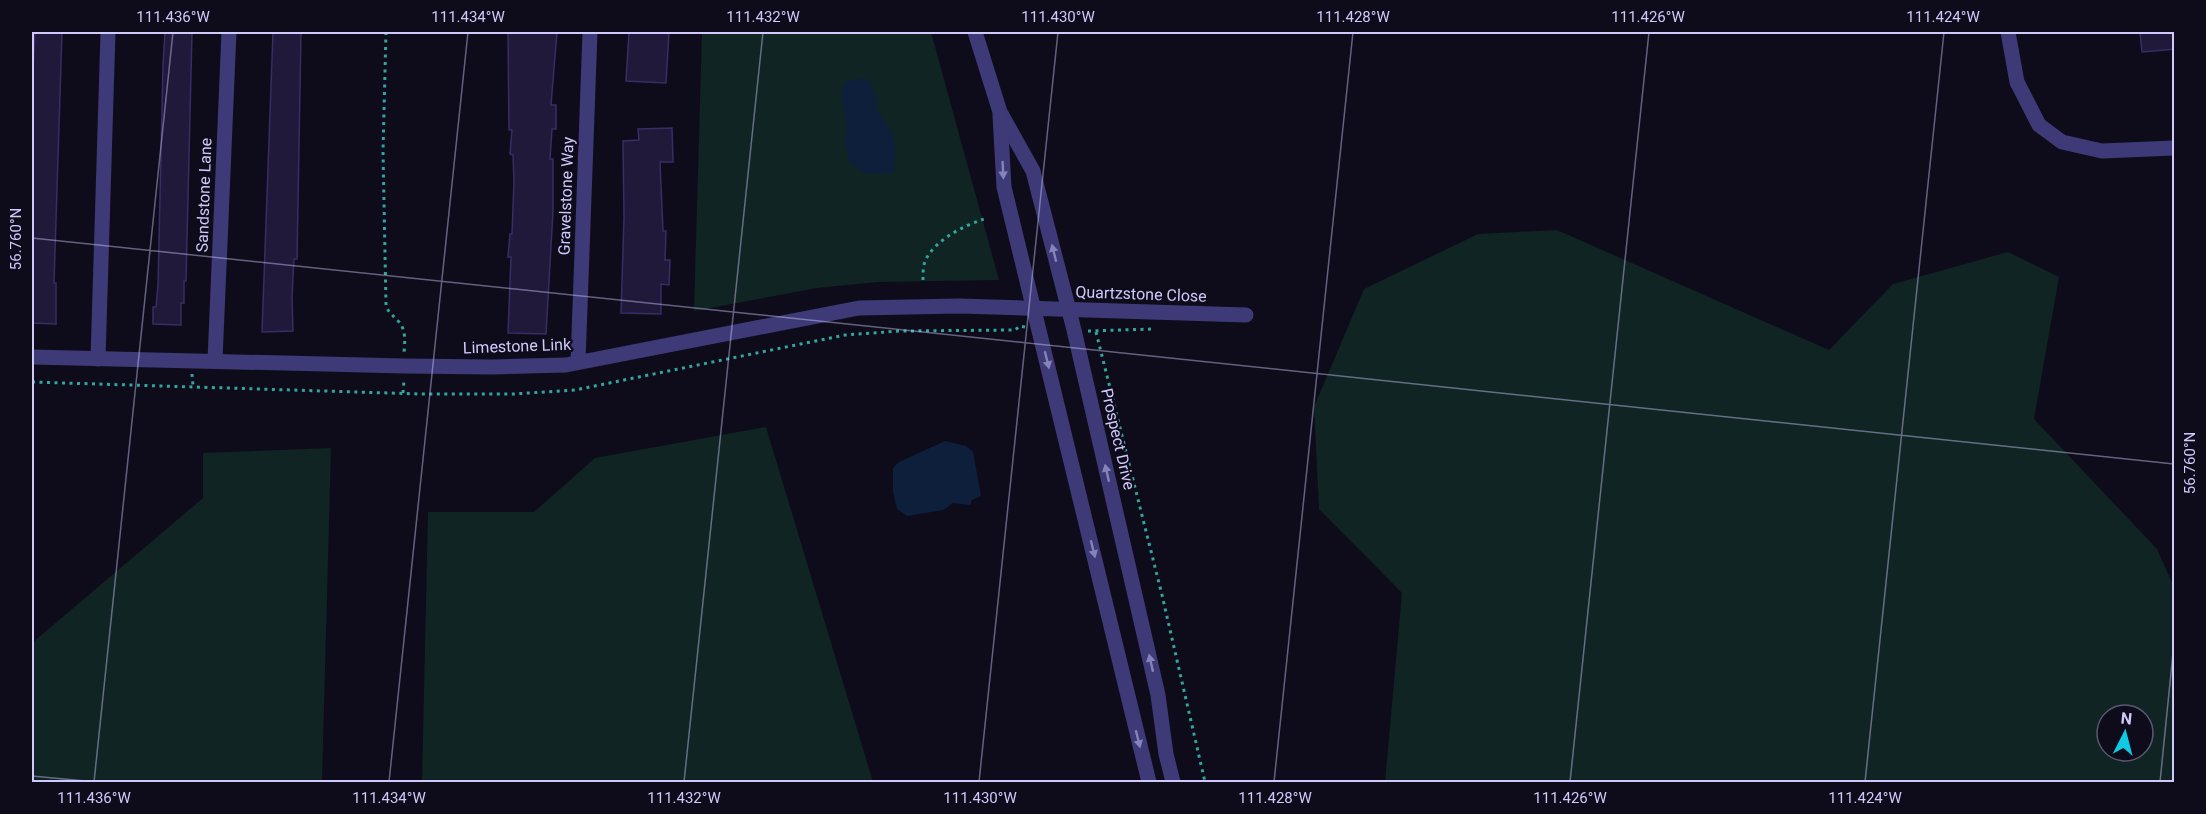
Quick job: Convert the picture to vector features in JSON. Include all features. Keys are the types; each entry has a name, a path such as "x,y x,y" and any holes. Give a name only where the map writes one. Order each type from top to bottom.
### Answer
{"street":[{"path":"98,358 108,32"},
{"name":"Sandstone Lane","path":"215,360 229,32"},
{"name":"Gravelstone Way","path":"578,362 590,32"},
{"name":"Prospect Drive","path":"975,32 1000,112 1033,171 1069,310 1158,694 1166,754 1173,783"},
{"path":"2008,32 2017,82 2039,125 2062,142 2102,151 2175,148"},
{"name":"Prospect Drive","path":"1000,112 1004,188 1149,783"},
{"name":"Limestone Link","path":"32,357 527,367 578,362 859,308 959,306 1035,309"},
{"name":"Quartzstone Close","path":"1035,309 1246,315"}],"path":[{"path":"386,32 383,151 386,305 390,314 401,324 404,331 404,393"},
{"path":"923,280 925,261 940,243 961,229 984,219"},
{"path":"1155,329 1096,332 1162,595 1205,783"}],"green space":[{"path":"702,32 931,32 999,280 878,282 817,288 694,311"},
{"path":"1557,230 1829,350 1893,284 2008,252 2059,277 2034,419 2157,549 2174,587 2174,782 1385,782 1402,593 1319,509 1314,407 1364,289 1478,234"},
{"path":"766,427 873,782 422,782 428,512 534,512 595,458"},
{"path":"331,448 322,782 32,782 32,643 203,498 203,453"}],"water":[{"path":"865,78 869,81 877,98 876,108 893,135 894,173 865,174 850,162 845,145 847,124 841,97 844,85 848,81"},
{"path":"945,441 966,446 973,452 981,496 972,500 970,505 953,503 943,510 907,516 897,509 893,492 893,468 899,462"}],"building":[{"path":"35,32 62,32 54,283 56,283 56,324 32,323 32,92"},
{"path":"165,32 192,32 186,281 184,281 184,303 181,303 181,325 153,324 153,307 156,307 158,285"},
{"path":"273,32 301,32 297,259 294,259 293,331 262,332"},
{"path":"508,32 557,32 551,105 556,105 556,129 552,129 550,159 553,159 553,211 546,334 508,333 511,257 508,257 510,234 512,234 514,181 513,155 510,154 512,130 509,130"},
{"path":"629,32 669,32 666,83 626,81"},
{"path":"2140,32 2175,32 2175,49 2142,52"},
{"path":"672,128 673,162 660,162 663,231 666,231 665,260 670,260 669,285 661,284 661,314 621,313 624,218 623,141 639,140 638,129"}]}
